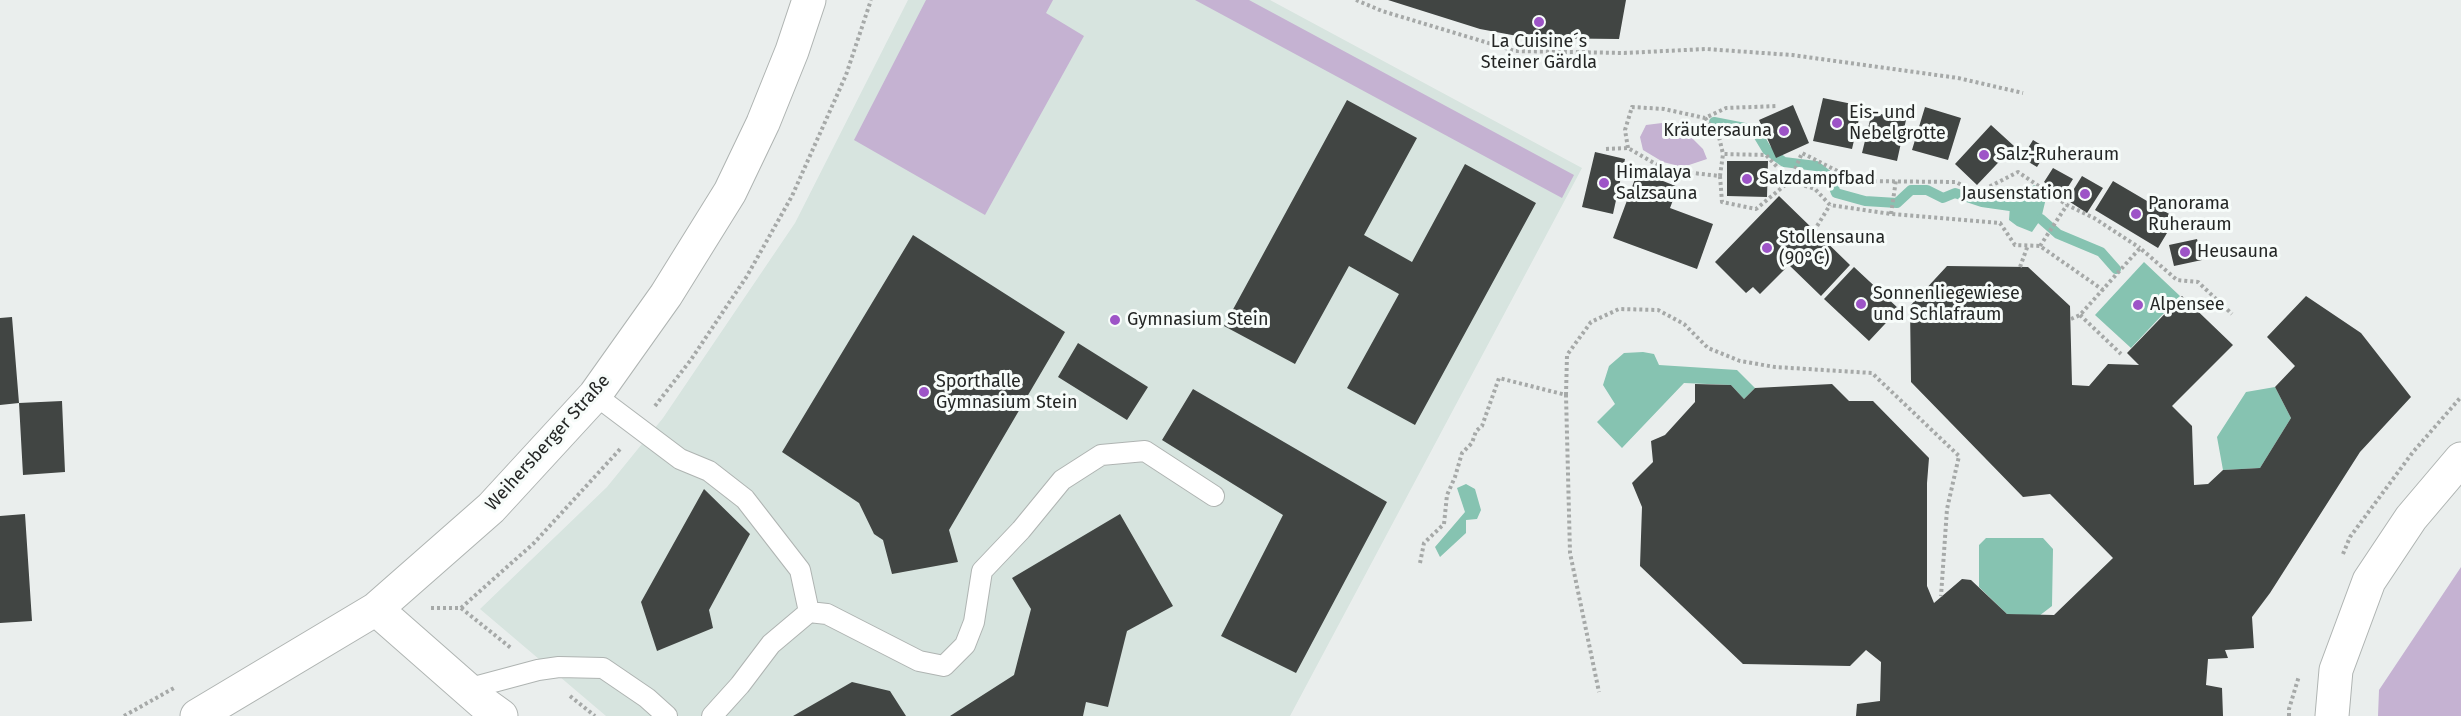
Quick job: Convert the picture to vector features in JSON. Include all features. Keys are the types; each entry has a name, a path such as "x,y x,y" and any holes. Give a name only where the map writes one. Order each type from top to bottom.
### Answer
{"street":[{"name":"Weihersberger Straße","path":"197,716 376,609 491,508 595,395 666,295 730,192 771,102 809,0"},
{"path":"2332,716 2336,670 2369,582 2411,518 2461,459"},
{"path":"376,609 501,716"}],"lane":[{"path":"595,395 680,459 709,471 745,499 778,545 800,570 809,612"},
{"path":"712,716 740,685 771,644 809,612 827,614 919,661 944,666 965,645 971,630 982,572 1021,530 1062,480 1101,455 1145,451 1214,496"},
{"path":"467,689 538,670 559,667 603,668 647,698 667,716"}],"path":[{"path":"461,608 534,543 588,486 638,428 690,361 747,276 792,196 846,75 871,0"},
{"path":"1356,0 1382,11 1515,51 1624,53 1706,49 1791,55 1958,78 2023,93"},
{"path":"1628,148 1625,130 1632,107 1664,109 1705,118 1726,108 1778,106"},
{"path":"1705,118 1719,136 1723,154 1720,176 1722,202 1756,209 1790,181 1802,153 1857,181 1956,182 1977,193 2018,172 2067,205 2094,218 2140,248 2177,280 2198,282 2232,314"},
{"path":"1606,149 1628,148 1666,170 1720,176"},
{"path":"1723,154 1766,155 1790,181 1815,189 1830,205 1891,214 2000,223 2015,244 2040,246 2103,290"},
{"path":"1891,214 1896,180"},
{"path":"1814,231 1830,205"},
{"path":"2040,246 2067,205"},
{"path":"2020,267 2028,245"},
{"path":"2071,320 2080,315 2140,248"},
{"path":"1599,692 1570,553 1567,355 1591,322 1619,309 1658,310 1684,324 1708,348 1740,362 1775,367 1872,373 1959,456 1947,508 1941,596"},
{"path":"2080,315 2121,354"},
{"path":"1420,562 1424,543 1444,524 1447,495 1455,477 1461,453 1472,443 1476,431 1482,426 1499,378 1566,395"},
{"path":"429,608 461,608 595,716"},
{"path":"124,716 176,687"}],"shaded area":[{"name":"Gymnasium Stein","path":"908,0 1270,0 1582,168 1290,716 606,716 480,609 607,487 663,418 795,223"},
{"path":"926,0 1053,0 1046,13 1084,36 985,215 854,140"},
{"path":"1195,0 1249,0 1574,175 1562,198"},
{"path":"1662,123 1692,138 1703,149 1707,159 1683,167 1663,162 1643,150 1640,137 1646,125"},
{"path":"2034,185 2047,194 2041,219 2032,232 2009,220 2010,206 2017,191 2028,190"},
{"name":"Alpensee","path":"2144,262 2180,296 2131,348 2095,315"},
{"path":"1624,353 1654,354 1659,365 1737,370 1755,388 1744,399 1731,385 1684,383 1622,448 1597,422 1615,404 1603,385 1609,366"},
{"path":"2275,387 2291,418 2260,468 2223,470 2217,437 2246,392"},
{"path":"1466,484 1475,489 1481,510 1477,519 1466,520 1466,533 1440,557 1435,547 1465,512 1457,488"},
{"path":"1986,538 2043,538 2053,549 2052,606 2039,616 2007,614 1979,587 1979,545"},
{"path":"2461,567 2461,716 2378,716 2379,690"}],"building":[{"name":"La Cuisine´s Steiner Gärdla","path":"1388,0 1626,0 1619,39 1528,38 1480,29"},
{"name":"Eis- und Nebelgrotte","path":"1823,98 1862,106 1852,149 1813,141"},
{"path":"1347,100 1417,138 1364,235 1412,262 1465,164 1536,203 1415,425 1347,388 1399,294 1349,266 1295,364 1224,326"},
{"name":"Kräutersauna","path":"1793,105 1809,143 1776,158 1759,120"},
{"path":"1925,107 1961,118 1948,160 1912,150"},
{"path":"1872,112 1906,120 1897,161 1862,153"},
{"name":"Salz-Ruheraum","path":"1991,125 2014,146 1977,185 1955,164"},
{"path":"2033,140 2048,149 2037,167 2022,158"},
{"name":"Himalaya Salzsauna","path":"1595,152 1625,159 1613,214 1582,207"},
{"name":"Salzdampfbad","path":"1727,161 1768,161 1767,197 1727,196"},
{"path":"2053,168 2073,179 2063,195 2044,182"},
{"path":"1638,171 1678,187 1670,208 1713,224 1697,269 1613,238"},
{"name":"Jausenstation","path":"2082,176 2103,188 2087,213 2067,200"},
{"name":"Panorama Ruheraum","path":"2113,181 2176,218 2158,248 2095,210"},
{"name":"Stollensauna (90°C)","path":"1779,196 1850,265 1821,296 1789,265 1760,294 1753,287 1746,293 1715,262"},
{"name":"Sporthalle Gymnasium Stein","path":"913,235 1065,332 949,530 958,562 892,574 883,540 874,534 859,503 782,452"},
{"name":"Heusauna","path":"2197,239 2202,260 2174,266 2169,245"},
{"path":"1947,266 2028,267 2070,306 2072,385 2089,386 2108,364 2139,365 2127,353 2182,296 2233,345 2172,406 2192,426 2194,485 2208,484 2223,470 2260,468 2291,418 2275,387 2295,366 2267,337 2306,296 2361,333 2411,397 2360,452 2270,593 2252,617 2254,648 2225,650 2228,658 2208,659 2206,685 2222,688 2223,716 1856,716 1857,704 1880,701 1881,662 1866,650 1850,666 1743,664 1640,566 1642,507 1632,483 1653,462 1651,441 1665,435 1695,402 1695,384 1731,385 1744,399 1755,388 1832,384 1849,401 1873,401 1929,458 1927,586 1934,603 1962,579 1971,580 2007,614 2054,615 2113,558 2050,494 2023,497 1911,382 1910,306"},
{"name":"Sonnenliegewiese und Schlafraum","path":"1854,267 1899,309 1869,341 1824,299"},
{"path":"12,317 19,403 0,405 0,318"},
{"path":"1078,343 1148,387 1127,420 1058,377"},
{"path":"1193,389 1387,502 1296,673 1221,636 1283,515 1162,440"},
{"path":"62,401 65,472 23,475 19,403"},
{"path":"704,489 750,534 709,610 713,628 657,651 641,602"},
{"path":"25,514 32,621 0,623 0,516"},
{"path":"1120,514 1173,606 1127,631 1108,707 1086,702 1083,716 950,716 1014,675 1031,609 1012,578"},
{"path":"852,682 890,691 906,716 793,716"}],"waterway":[{"path":"1714,122 1755,130 1767,150 1784,162 1816,166 1830,177 1836,193 1865,201 1897,203 1911,190 1927,190 1943,198 1955,193 1982,202 2010,206"},
{"path":"2041,219 2058,234 2101,252 2116,269"}],"place":[{"name":"La Cuisine´s Steiner Gärdla","path":"1539,22"},
{"name":"Eis- und Nebelgrotte","path":"1837,123"},
{"name":"Kräutersauna","path":"1784,131"},
{"name":"Salz-Ruheraum","path":"1984,155"},
{"name":"Salzdampfbad","path":"1747,179"},
{"name":"Himalaya Salzsauna","path":"1604,183"},
{"name":"Jausenstation","path":"2085,194"},
{"name":"Panorama Ruheraum","path":"2136,214"},
{"name":"Stollensauna (90°C)","path":"1767,248"},
{"name":"Heusauna","path":"2185,252"},
{"name":"Sonnenliegewiese und Schlafraum","path":"1861,304"},
{"name":"Alpensee","path":"2138,305"},
{"name":"Gymnasium Stein","path":"1115,320"},
{"name":"Sporthalle Gymnasium Stein","path":"924,392"}]}
